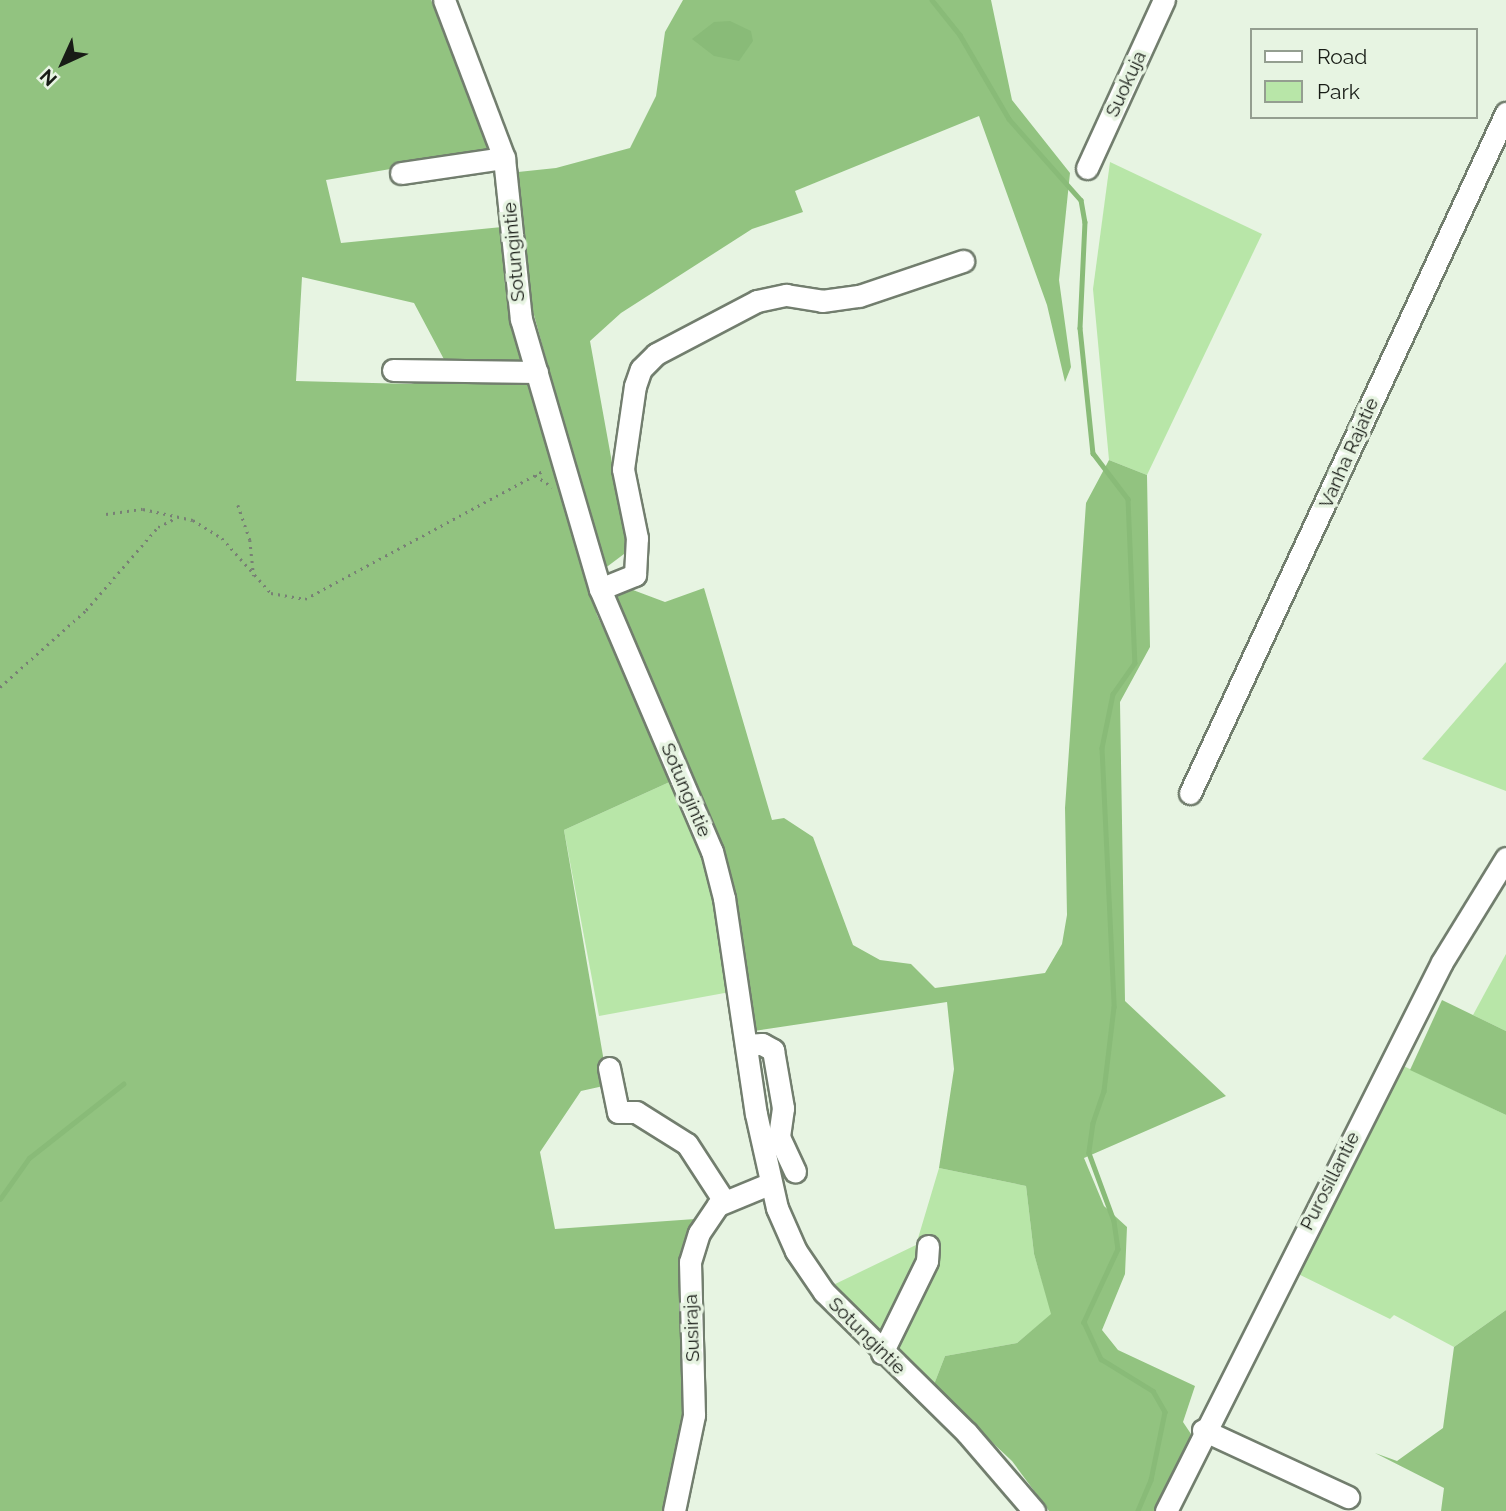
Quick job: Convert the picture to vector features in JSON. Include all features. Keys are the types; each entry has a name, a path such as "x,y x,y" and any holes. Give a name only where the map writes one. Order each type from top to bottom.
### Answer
{"street":[{"name":"Sotungintie","path":"444,0 503,158 521,319 600,589 712,851 724,898 769,1184 796,1251 824,1292 882,1353 967,1433 1034,1511"},
{"name":"Suokuja","path":"1087,168 1164,0"},
{"name":"Vanha Rajatie","path":"1190,793 1506,113"},
{"path":"401,173 503,158"},
{"path":"600,589 635,575 636,538 623,469 635,386 641,369 656,354 757,301 786,295 822,301 859,296 962,261"},
{"path":"393,370 537,372"},
{"name":"Purosillantie","path":"1166,1511 1203,1430 1442,962 1506,859"},
{"path":"746,1045 762,1044 773,1050 783,1108 779,1137 796,1171"},
{"path":"609,1068 618,1112 636,1112 687,1144 724,1201 769,1184"},
{"name":"Susiraja","path":"674,1511 694,1415 690,1262 699,1233 724,1201"},
{"path":"882,1353 927,1261 928,1246"},
{"path":"1203,1430 1348,1497"}],"path":[{"path":"106,514 143,509 208,526 254,576 278,597 305,598 363,564 565,463"},
{"path":"238,505 250,540 254,576"},
{"path":"0,687 38,648 86,610 158,527 179,517"}],"green space":[{"path":"1110,162 1262,234 1147,475 1109,460 1093,289"},
{"path":"1506,662 1506,791 1422,759"},
{"path":"674,780 708,864 730,992 599,1016 564,830"},
{"path":"1506,954 1506,1031 1473,1015"},
{"path":"1391,1060 1506,1115 1506,1310 1454,1347 1394,1315 1390,1319 1286,1268"},
{"path":"939,1168 1026,1186 1034,1254 1052,1314 1017,1343 945,1356 933,1387 831,1286 916,1245"}],"shaded area":[{"path":"0,0 431,0 490,152 326,180 341,243 502,227 505,286 526,367 447,365 414,303 302,277 296,381 411,384 444,375 531,378 597,615 674,780 564,830 608,1085 581,1091 540,1152 555,1229 695,1219 685,1259 687,1416 667,1511 0,1511"},
{"path":"683,0 991,0 1012,100 1070,173 1059,280 1071,367 1065,382 1047,305 979,116 795,191 803,212 752,229 621,313 590,341 628,551 604,569 526,286 518,172 556,168 630,148 656,96 665,32"},
{"path":"730,21 751,31 753,41 739,61 714,56 692,39 714,22"},
{"path":"1109,460 1147,475 1150,647 1120,702 1125,1001 1226,1096 1084,1158 1104,1206 1127,1227 1125,1274 1102,1330 1118,1350 1195,1386 1183,1422 1191,1434 1158,1511 1049,1511 1012,1461 933,1387 945,1356 1017,1343 1051,1314 1034,1254 1026,1186 939,1168 954,1069 947,1002 754,1031 720,848 612,594 633,590 665,602 704,588 772,820 784,818 813,837 853,945 880,960 911,964 935,988 1045,973 1062,944 1067,915 1065,808 1086,503"},
{"path":"1442,1000 1506,1031 1506,1115 1410,1070"},
{"path":"1506,1310 1506,1511 1441,1511 1444,1488 1375,1453 1397,1461 1443,1428 1454,1347"}],"waterway":[{"path":"932,0 960,35 1009,119 1081,200 1085,222 1080,328 1093,453 1128,499 1135,663 1113,694 1102,748 1114,1007 1104,1091 1093,1123 1089,1153 1114,1221 1118,1249 1084,1322 1101,1359 1153,1391 1165,1412 1151,1480 1138,1511"},
{"path":"0,1199 29,1158 123,1084"}]}
